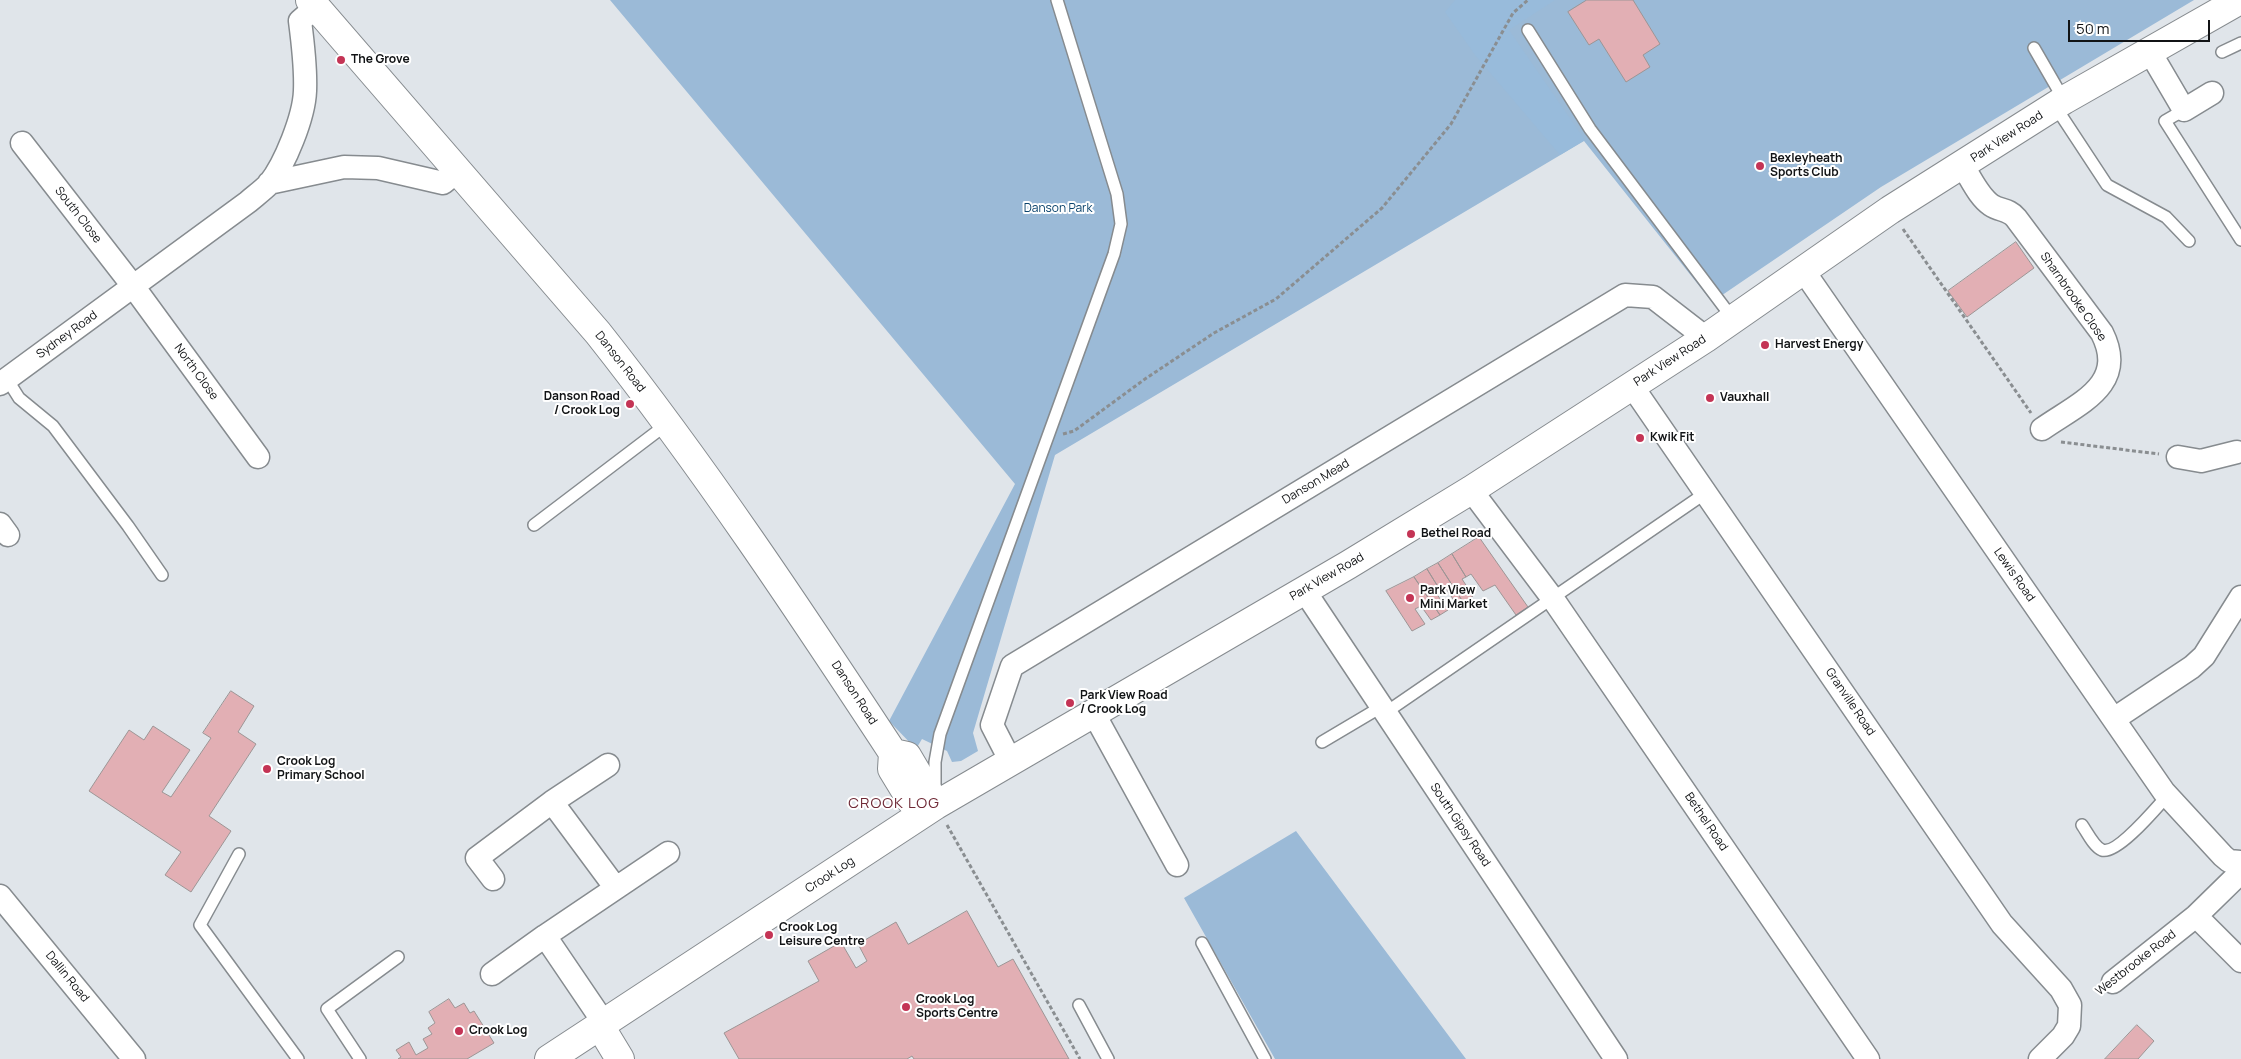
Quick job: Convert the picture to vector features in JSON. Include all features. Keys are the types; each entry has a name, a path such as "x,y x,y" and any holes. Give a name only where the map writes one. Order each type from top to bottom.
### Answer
{"main road":[{"name":"Park View Road","path":"928,810 1010,760 1348,566 1471,490 1706,338 1890,210 2060,103 2240,0"},
{"name":"Danson Road","path":"313,4 598,333 667,424 781,582 893,753 907,756 928,810"},
{"name":"Crook Log","path":"548,1059 928,810"},
{"path":"602,1024 620,1059"}],"street":[{"path":"134,286 248,202 269,183 286,153 299,121 305,92 305,64 300,21 313,4"},
{"path":"2150,52 2184,110 2212,93"},
{"name":"South Close","path":"22,143 134,286"},
{"name":"Sharnbrooke Close","path":"1962,165 1983,198 1994,207 2012,213 2102,333 2110,349 2110,366 2106,378 2099,388 2049,435"},
{"path":"269,183 344,167 378,168 443,183 458,171"},
{"name":"Lewis Road","path":"1803,270 2167,796 2223,856 2229,861 2241,862"},
{"name":"Sydney Road","path":"3,381 134,286"},
{"name":"North Close","path":"134,286 258,457"},
{"name":"Danson Mead","path":"1010,760 992,725 1012,666 1020,661 1625,295 1653,297 1706,338"},
{"name":"Granville Road","path":"1632,386 1707,492 2002,924 2066,996 2071,1013 2069,1026 2044,1058"},
{"path":"2178,457 2201,461 2240,455"},
{"name":"Bethel Road","path":"1471,490 1553,599 1868,1059"},
{"name":"South Gipsy Road","path":"1304,590 1616,1059"},
{"path":"2114,719 2192,667 2204,656 2241,597"},
{"path":"1093,712 1177,865"},
{"path":"493,879 477,858 552,802 608,764"},
{"path":"552,802 615,887"},
{"path":"492,974 615,887 668,853"},
{"name":"Westbrooke Road","path":"2113,982 2196,916 2241,872"},
{"name":"Dallin Road","path":"0,896 134,1059"},
{"path":"2196,916 2241,961"},
{"path":"545,936 602,1024"}],"lane":[{"path":"928,810 940,734 1114,254 1121,224 1117,194 1057,0"},
{"path":"1528,30 1590,129 1733,319"},
{"path":"2222,52 2241,43"},
{"path":"2034,48 2060,103 2108,185 2166,218 2189,241"},
{"path":"2184,110 2165,121 2241,240"},
{"path":"3,381 19,398 53,426 162,575"},
{"path":"534,526 667,424"},
{"path":"1322,742 1383,710 1553,599 1707,492"},
{"path":"2082,825 2098,848 2110,850 2128,836 2167,796"},
{"path":"239,854 200,925 298,1059"},
{"path":"1202,942 1265,1059"},
{"path":"360,1059 327,1009 398,957"},
{"path":"1079,1006 1108,1059"}],"path":[{"path":"1048,437 1074,432 1152,374 1214,333 1276,299 1382,208 1451,124 1513,13 1528,0"},
{"path":"1890,210 2049,435 2178,457"},
{"path":"928,810 1080,1059"}],"green space":[{"name":"Danson Park","path":"610,0 2194,0 1881,187 1712,302 1584,141 1055,455 973,733 978,751 961,761 952,762 947,751 922,739 916,749 889,721 1015,484"},
{"path":"1296,831 1466,1059 1275,1059 1184,898"}],"shaded area":[{"path":"1455,0 1555,0 1509,30 1585,140 1560,155 1475,55 1445,12"}],"building":[{"path":"1587,0 1633,0 1660,44 1643,55 1650,67 1626,82 1599,39 1589,45 1568,12"},
{"path":"2016,242 2034,268 1967,317 1948,291"},
{"path":"1479,537 1528,607 1516,615 1495,585 1483,591 1471,574 1466,577 1452,554"},
{"path":"1452,554 1466,577 1462,579 1473,596 1463,602 1438,563"},
{"path":"1438,563 1463,602 1457,605 1445,587 1440,590 1427,569"},
{"path":"1427,569 1440,590 1436,593 1448,610 1440,615 1414,577"},
{"name":"Park View Mini Market","path":"1414,577 1440,615 1431,620 1421,606 1415,609 1425,624 1412,631 1386,591"},
{"path":"231,691 254,706 238,732 256,744 209,816 231,831 191,892 165,875 181,852 89,791 129,730 144,740 153,726 190,750 162,792 171,797 211,738 203,733"},
{"name":"Crook Log Sports Centre","path":"967,911 998,967 1013,959 1069,1059 914,1059 912,1056 907,1059 739,1059 724,1033 819,981 808,961 841,942 856,968 867,961 858,944 896,922 908,944"},
{"name":"Crook Log","path":"449,999 455,1008 464,1003 470,1013 474,1011 494,1043 467,1059 398,1059 401,1057 396,1050 409,1042 416,1055 428,1048 423,1039 432,1034 428,1028 435,1023 429,1012"},
{"path":"2137,1025 2154,1041 2138,1059 2105,1059"}],"place":[{"name":"The Grove","path":"341,60"},
{"name":"Bexleyheath Sports Club","path":"1760,166"},
{"name":"Harvest Energy","path":"1765,345"},
{"name":"Vauxhall","path":"1710,398"},
{"name":"Danson Road / Crook Log","path":"630,404"},
{"name":"Kwik Fit","path":"1640,438"},
{"name":"Bethel Road","path":"1411,534"},
{"name":"Park View Mini Market","path":"1410,598"},
{"name":"Park View Road / Crook Log","path":"1070,703"},
{"name":"Crook Log Primary School","path":"267,769"},
{"name":"Crook Log Leisure Centre","path":"769,935"},
{"name":"Crook Log Sports Centre","path":"906,1007"},
{"name":"Crook Log","path":"459,1031"}],"district":[{"name":"CROOK LOG","path":"894,804"}]}
